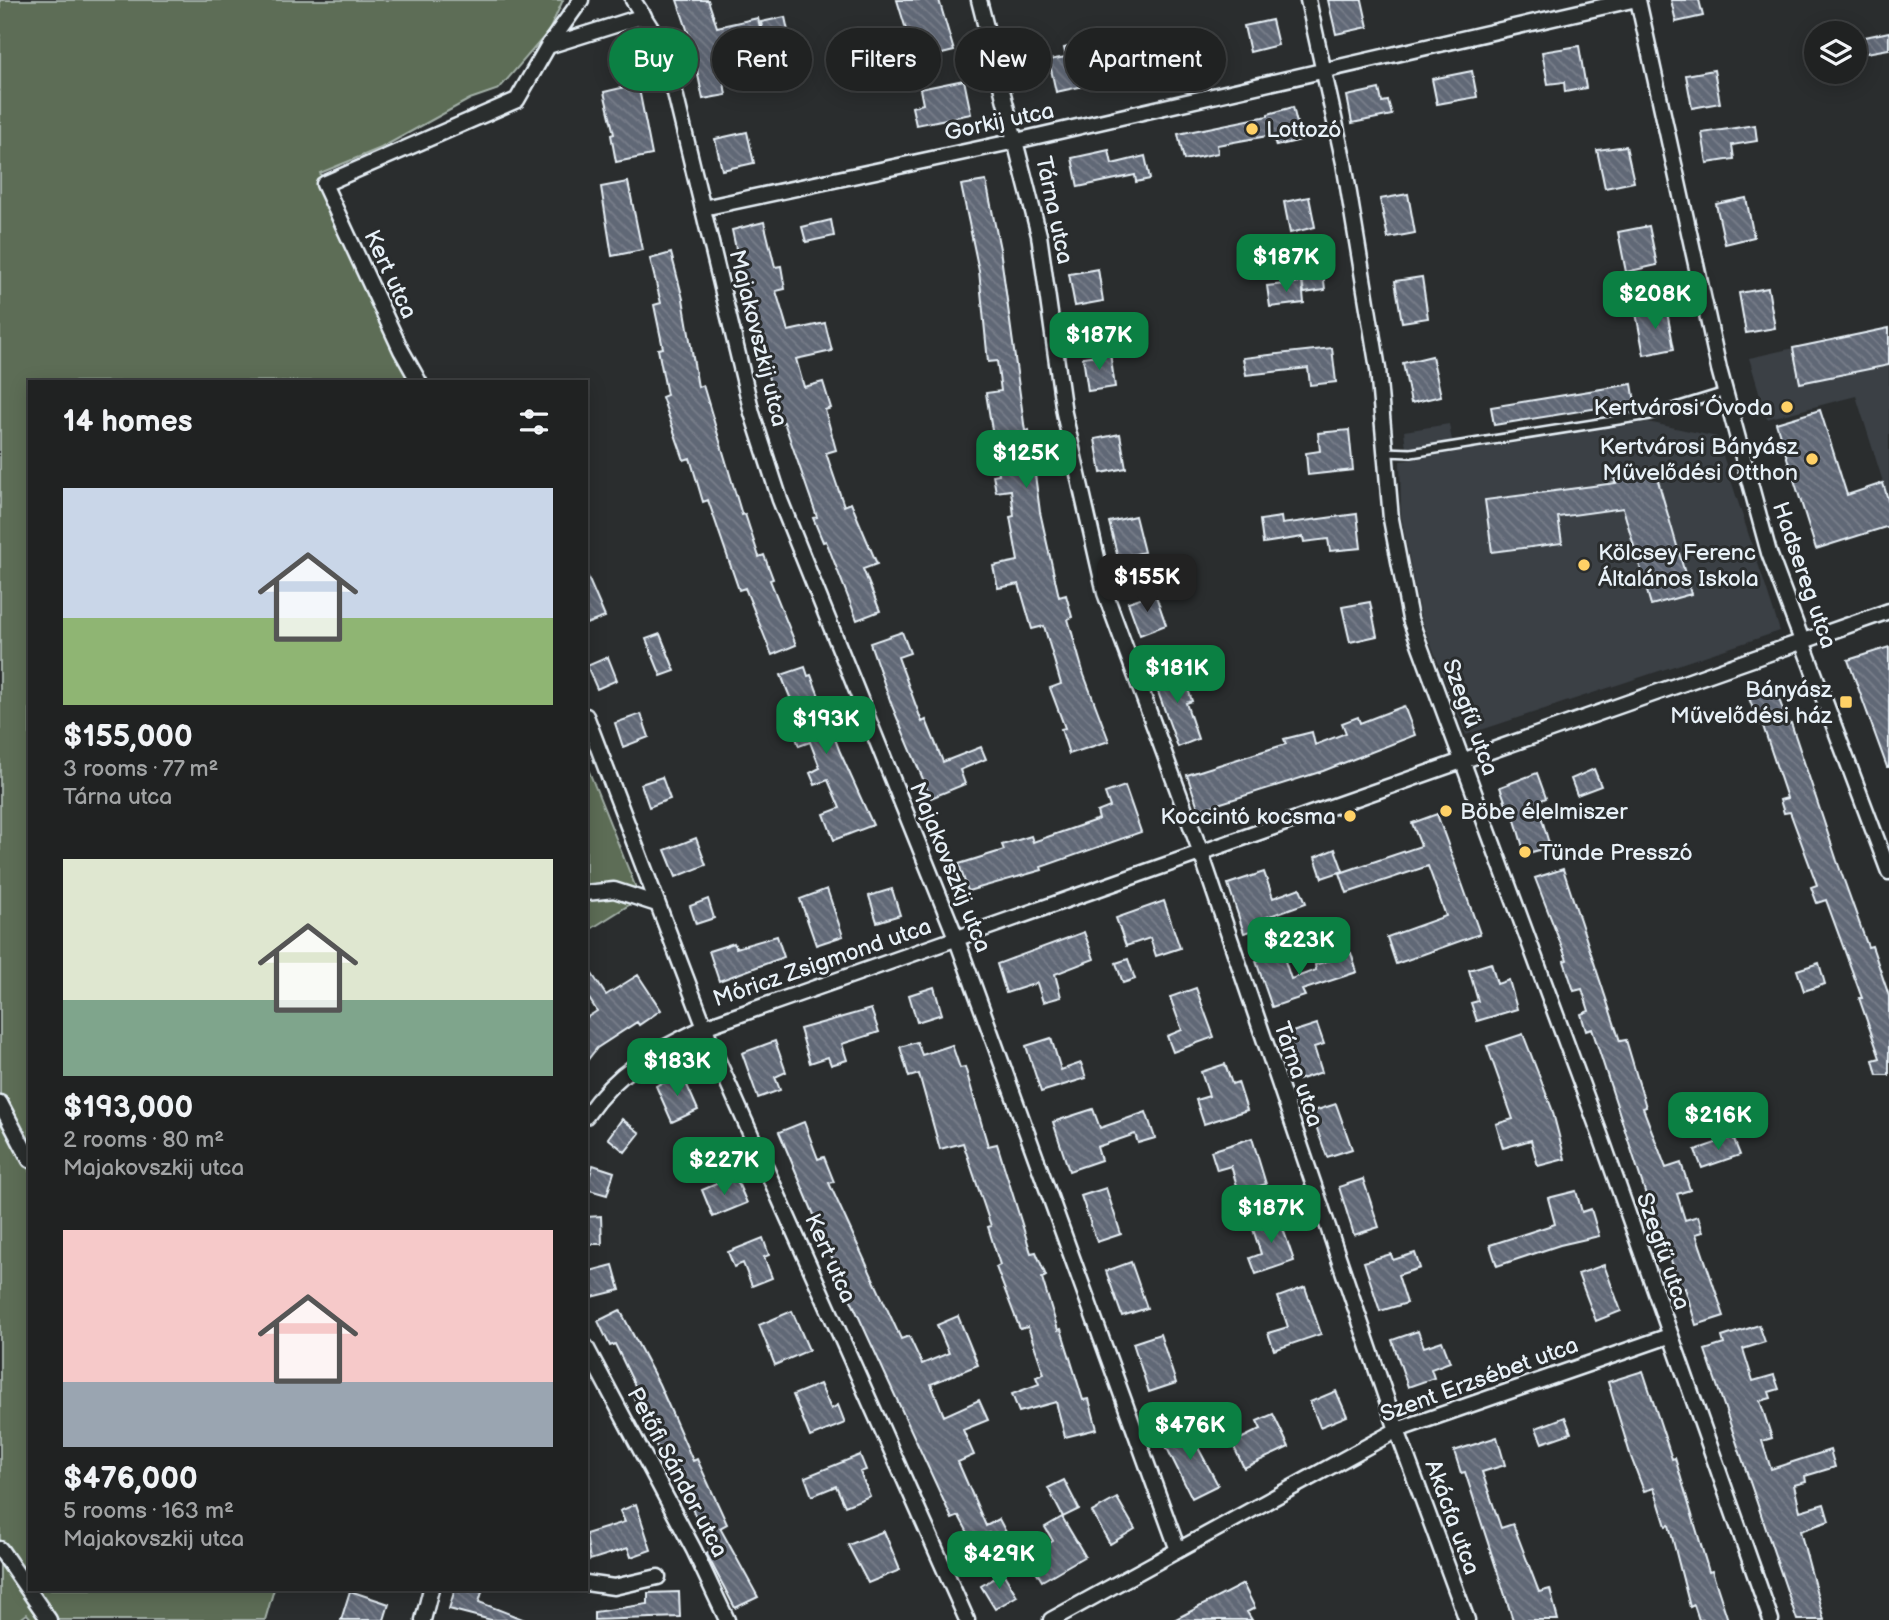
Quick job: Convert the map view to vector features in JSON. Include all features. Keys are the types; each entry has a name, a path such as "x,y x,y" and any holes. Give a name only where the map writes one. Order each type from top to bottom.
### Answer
{"street":[{"path":"548,46 581,0"},
{"name":"Majakovszkij utca","path":"633,0 644,16 669,68 752,413 780,500 957,940 1178,1550"},
{"name":"Tárna utca","path":"979,0 1039,235 1064,413 1105,593 1201,853 1397,1430"},
{"name":"Szegfű utca","path":"1308,0 1344,163 1378,369 1391,519 1410,619 1601,1137 1771,1620"},
{"name":"Gorkij utca","path":"703,208 1016,141 1635,0"},
{"name":"Hadsereg utca","path":"1635,0 1725,392 1769,553 1889,872"},
{"path":"548,46 644,16"},
{"name":"Kert utca","path":"418,380 401,350 324,184 517,100 548,46"},
{"name":"Móricz Zsigmond utca","path":"588,1114 621,1075 647,1055 707,1026 1889,611"},
{"name":"Kert utca","path":"588,721 657,904 707,1026 715,1054 967,1620"},
{"path":"588,893 614,890 657,904"},
{"path":"0,1103 28,1156"},
{"name":"Szent Erzsébet utca","path":"1051,1620 1397,1430 1669,1336"},
{"name":"Petőfi Sándor utca","path":"588,1351 694,1550 727,1620"},
{"name":"Akácfa utca","path":"1397,1430 1467,1620"},
{"path":"0,1549 28,1590"},
{"path":"588,1583 614,1587 657,1577"},
{"path":"29,1591 49,1620"},
{"path":"423,1620 430,1591"}],"lane":[{"path":"1385,452 1411,453 1650,415 1725,392"}],"shaded area":[{"name":"Kertvárosi Óvoda","path":"1889,327 1889,501 1856,396 1767,419 1749,358"},
{"name":"Kölcsey Ferenc Általános Iskola","path":"1648,422 1717,437 1780,631 1466,735 1420,616 1401,515 1400,461"},
{"path":"1449,424 1452,441 1406,448 1404,431"}],"green space":[{"path":"0,0 563,0 549,31 499,89 470,99 381,148 320,173 417,380 28,380 28,1591 273,1591 265,1620 32,1620 27,1614 19,1620 0,1620"},
{"path":"588,769 640,898 588,931"}],"building":[{"path":"677,0 708,0 717,27 758,18 760,28 712,28 712,91 725,91 726,95 703,99 698,75 698,28 687,28"},
{"path":"897,0 939,0 954,51 941,54 941,28 906,28"},
{"path":"1328,0 1362,0 1368,27 1336,34"},
{"path":"1671,0 1699,0 1703,16 1676,22"},
{"path":"785,17 787,28 762,28 761,22"},
{"path":"1272,20 1278,45 1250,52 1244,26"},
{"path":"1889,32 1889,49 1867,53 1867,37"},
{"path":"1579,46 1586,88 1565,92 1564,82 1548,84 1542,52"},
{"path":"1065,57 1065,90 1056,92 1051,60"},
{"path":"1714,70 1720,103 1692,108 1686,75"},
{"path":"1472,71 1477,97 1437,104 1432,79"},
{"path":"955,82 955,91 966,91 971,114 916,125 912,107 923,104 920,91 941,91 941,85"},
{"path":"1379,89 1382,102 1388,101 1392,115 1352,123 1347,96"},
{"path":"639,91 652,155 616,162 611,135 614,134 604,92"},
{"path":"1293,107 1301,140 1276,146 1273,135 1217,145 1218,153 1184,160 1178,134 1268,116"},
{"path":"1755,125 1757,141 1732,145 1734,159 1707,163 1702,133"},
{"path":"747,132 754,163 722,170 715,139"},
{"path":"1626,146 1634,182 1605,188 1597,150"},
{"path":"1109,150 1112,164 1145,156 1150,179 1136,182 1135,175 1078,187 1072,158"},
{"path":"986,181 1000,249 1025,431 1029,430 1040,512 1059,597 1066,595 1072,617 1068,619 1084,675 1109,741 1069,754 1061,729 1065,728 1050,688 1061,684 1044,626 1032,629 1019,584 998,588 993,566 1018,561 1010,517 1014,516 1011,490 996,492 993,475 999,474 986,393 1001,391 997,361 988,362 979,271 961,185"},
{"path":"628,182 642,250 612,256 601,187"},
{"path":"1408,194 1415,233 1388,238 1380,199"},
{"path":"1309,197 1315,227 1290,233 1284,202"},
{"path":"1746,198 1754,237 1725,244 1716,204"},
{"path":"831,220 834,236 806,242 802,227"},
{"path":"764,222 775,267 781,266 785,289 776,291 788,331 825,323 832,351 796,359 804,387 823,382 831,408 825,410 836,450 826,453 844,506 851,503 877,564 863,569 880,611 857,620 826,541 823,542 813,518 817,517 784,422 781,423 746,296 732,230"},
{"path":"1649,226 1657,265 1626,272 1618,232"},
{"path":"671,253 683,299 698,387 703,385 742,515 745,514 759,557 764,555 773,579 770,580 796,645 772,655 745,588 739,590 708,500 703,502 690,458 684,460 662,397 667,395 658,349 663,348 654,305 661,303 650,259"},
{"path":"1322,263 1325,290 1304,293 1300,265"},
{"path":"1098,269 1103,301 1075,306 1069,274"},
{"path":"1422,277 1428,318 1402,322 1395,281"},
{"path":"1302,282 1304,303 1270,307 1267,286"},
{"path":"1768,288 1775,328 1746,333 1739,293"},
{"path":"1666,307 1674,349 1644,355 1636,313"},
{"path":"1126,325 1130,344 1112,347 1108,328"},
{"path":"1889,328 1889,365 1800,383 1793,348"},
{"path":"1332,348 1336,382 1310,385 1308,368 1246,375 1243,358"},
{"path":"1110,353 1115,387 1088,391 1083,357"},
{"path":"1432,356 1441,396 1411,403 1403,363"},
{"path":"1632,384 1635,402 1494,425 1491,407"},
{"name":"Kertvárosi Bányász Művelődési Otthon","path":"1820,410 1847,495 1883,483 1889,503 1889,526 1816,549 1776,423"},
{"path":"1349,430 1353,470 1308,475 1306,453 1320,451 1318,433"},
{"path":"1120,434 1126,468 1101,473 1095,439"},
{"path":"1654,467 1691,594 1651,605 1623,508 1558,517 1562,543 1492,552 1485,500 1616,483 1614,479"},
{"path":"1357,514 1361,548 1330,551 1328,539 1304,542 1303,537 1263,543 1260,520 1281,517 1282,524"},
{"path":"1135,516 1144,552 1118,558 1109,522"},
{"path":"588,578 605,617 588,623"},
{"path":"1155,593 1166,625 1140,635 1128,602"},
{"path":"1370,602 1377,636 1350,642 1342,607"},
{"path":"902,632 910,653 898,657 922,722 926,720 943,762 981,747 986,759 960,770 965,784 931,798 892,706 870,643"},
{"path":"660,634 675,671 661,676 646,639"},
{"path":"1889,647 1889,767 1887,767 1848,660"},
{"path":"608,657 617,680 597,689 588,666"},
{"path":"805,667 808,676 811,675 840,752 873,825 834,840 824,814 840,808 828,780 815,785 810,773 820,768 810,742 799,746 794,732 803,729 781,675"},
{"path":"1181,668 1192,701 1186,703 1198,739 1178,747 1153,678"},
{"path":"1775,688 1788,724 1791,723 1837,861 1868,947 1872,946 1889,996 1889,1075 1877,1075 1873,1060 1880,1058 1859,998 1862,998 1826,900 1817,903 1811,887 1817,885 1790,812 1784,813 1780,800 1787,798 1762,723 1759,725 1749,698"},
{"path":"1404,706 1415,735 1323,771 1199,810 1187,775 1286,744 1284,739 1312,732 1315,745 1346,733 1342,723 1358,717 1360,723"},
{"path":"641,714 649,737 623,747 615,723"},
{"path":"1594,769 1601,786 1577,795 1571,779"},
{"path":"1537,773 1546,798 1537,802 1550,847 1525,854 1512,810 1509,812 1500,787"},
{"path":"662,777 670,799 649,807 641,784"},
{"path":"1125,786 1141,832 1041,867 1042,870 968,891 959,864 1004,850 1002,845 1031,836 1033,842 1099,819 1097,812 1110,807 1105,793"},
{"path":"1437,814 1480,934 1396,964 1387,937 1446,916 1428,866 1347,893 1340,873 1421,846 1412,823"},
{"path":"696,838 706,865 676,877 665,850"},
{"path":"1335,849 1343,871 1322,878 1315,857"},
{"path":"1563,869 1620,1041 1626,1040 1646,1107 1643,1108 1666,1168 1681,1163 1690,1190 1677,1194 1685,1220 1698,1216 1703,1232 1696,1234 1724,1316 1696,1325 1685,1288 1681,1289 1653,1202 1649,1204 1592,1029 1586,1031 1581,1014 1589,1011 1582,989 1574,991 1564,961 1567,960 1535,878"},
{"path":"1264,872 1273,898 1300,888 1306,903 1264,918 1267,926 1244,933 1228,884"},
{"path":"827,889 843,936 816,945 800,899"},
{"path":"892,889 900,915 877,922 869,896"},
{"path":"708,899 714,918 696,924 690,906"},
{"path":"1164,901 1180,948 1156,956 1150,938 1126,946 1116,918"},
{"path":"1084,932 1094,959 1055,974 1061,997 1043,1002 1037,983 1006,993 997,964"},
{"path":"777,936 784,957 719,981 709,951 734,943 736,948"},
{"path":"1282,952 1291,979 1316,970 1315,965 1351,953 1357,972 1302,990 1305,996 1272,1007 1256,961"},
{"path":"1128,959 1135,979 1123,983 1116,963"},
{"path":"1491,963 1497,984 1509,980 1517,1009 1477,1021 1471,1003 1478,1001 1469,970"},
{"path":"1819,963 1825,984 1804,991 1797,970"},
{"path":"588,968 606,995 638,975 661,1010 597,1048 588,1059 588,1017 597,1011 588,997"},
{"path":"934,987 942,1014 917,1022 909,995"},
{"path":"1196,988 1214,1037 1173,1052 1167,1036 1182,1030 1170,997"},
{"path":"871,1009 879,1032 842,1044 847,1060 831,1065 828,1057 810,1063 800,1029"},
{"path":"1317,1024 1324,1044 1314,1047 1322,1072 1298,1080 1283,1035"},
{"path":"1523,1034 1552,1109 1565,1159 1538,1166 1531,1140 1503,1148 1496,1124 1513,1119 1487,1046"},
{"path":"1051,1038 1061,1070 1081,1063 1086,1078 1041,1092 1026,1046"},
{"path":"775,1041 786,1072 775,1077 780,1090 758,1098 742,1053"},
{"path":"917,1042 922,1055 952,1045 960,1068 965,1067 988,1146 997,1144 1031,1253 1036,1252 1046,1276 1042,1278 1058,1330 1061,1329 1083,1400 1089,1399 1097,1429 1065,1437 1056,1402 1019,1412 1012,1394 1039,1384 1036,1377 1044,1374 1028,1327 1020,1329 996,1267 1000,1265 988,1227 991,1226 963,1143 940,1149 919,1074 909,1077 900,1047"},
{"path":"1225,1064 1232,1084 1238,1082 1247,1110 1204,1124 1196,1100 1209,1096 1201,1072"},
{"path":"682,1074 698,1110 672,1122 656,1086"},
{"path":"1336,1104 1352,1149 1327,1157 1311,1112"},
{"path":"1093,1109 1100,1128 1146,1112 1155,1138 1138,1143 1135,1134 1097,1147 1101,1160 1069,1171 1053,1122"},
{"path":"622,1119 640,1133 625,1152 608,1138"},
{"path":"804,1122 818,1159 824,1157 834,1182 829,1183 901,1339 909,1336 922,1364 949,1353 937,1325 958,1316 978,1365 931,1384 944,1416 979,1400 988,1420 963,1430 974,1455 958,1462 986,1526 999,1519 1008,1536 995,1543 989,1533 973,1542 959,1516 952,1519 839,1274 779,1132"},
{"path":"1733,1137 1740,1155 1702,1168 1695,1150"},
{"path":"1252,1138 1266,1184 1239,1192 1231,1166 1217,1170 1211,1151"},
{"path":"593,1165 614,1172 607,1195 588,1190"},
{"path":"735,1176 747,1203 713,1217 702,1190"},
{"path":"1363,1179 1379,1227 1354,1235 1339,1187"},
{"path":"1106,1188 1121,1234 1097,1242 1081,1196"},
{"path":"1576,1191 1582,1212 1591,1209 1599,1236 1560,1245 1497,1266 1490,1245 1555,1224 1548,1198"},
{"path":"1278,1214 1294,1261 1256,1274 1250,1258 1261,1254 1251,1223"},
{"path":"601,1216 602,1244 588,1244 588,1217"},
{"path":"763,1238 769,1255 764,1257 772,1278 752,1286 743,1263 734,1267 728,1252"},
{"path":"1415,1253 1420,1268 1398,1275 1407,1303 1380,1311 1364,1262 1391,1254 1393,1260"},
{"path":"1131,1262 1147,1308 1122,1316 1106,1271"},
{"path":"613,1265 620,1290 588,1298 588,1271"},
{"path":"1604,1265 1621,1311 1596,1321 1578,1274"},
{"path":"1305,1287 1321,1334 1274,1350 1268,1333 1288,1327 1278,1297"},
{"path":"620,1310 659,1384 693,1461 697,1459 727,1524 720,1528 758,1597 735,1608 706,1553 711,1551 668,1455 662,1458 633,1396 639,1394 615,1344 610,1346 598,1321"},
{"path":"792,1311 809,1350 775,1365 759,1325"},
{"path":"1759,1325 1765,1342 1743,1349 1753,1381 1774,1375 1779,1389 1769,1392 1771,1398 1760,1401 1772,1438 1762,1441 1771,1469 1830,1450 1835,1467 1805,1476 1806,1482 1794,1485 1800,1511 1824,1504 1829,1521 1800,1531 1824,1620 1797,1620 1705,1350 1724,1344 1722,1337"},
{"path":"1418,1331 1424,1347 1442,1341 1450,1362 1431,1369 1434,1378 1408,1387 1392,1340"},
{"path":"1160,1334 1176,1383 1149,1392 1133,1343"},
{"path":"1643,1371 1672,1459 1675,1458 1709,1572 1712,1571 1728,1620 1699,1620 1694,1605 1690,1607 1669,1525 1666,1526 1654,1488 1644,1491 1631,1457 1608,1382"},
{"path":"820,1384 831,1409 838,1405 845,1423 810,1437 793,1395"},
{"path":"1336,1391 1347,1416 1320,1427 1310,1402"},
{"path":"1273,1414 1289,1447 1244,1468 1232,1443 1261,1429 1257,1421"},
{"path":"1565,1417 1571,1433 1542,1443 1536,1428"},
{"path":"1187,1427 1218,1485 1192,1498 1162,1438"},
{"path":"1497,1437 1505,1465 1482,1472 1501,1528 1513,1524 1539,1592 1550,1589 1558,1620 1513,1620 1465,1472 1461,1473 1454,1451"},
{"path":"860,1455 866,1470 860,1472 870,1496 845,1506 836,1486 812,1496 805,1477"},
{"path":"1064,1480 1079,1509 1063,1517 1048,1488"},
{"path":"1117,1498 1135,1529 1110,1544 1092,1512"},
{"path":"636,1504 651,1550 631,1557 628,1548 590,1560 588,1533 625,1522 620,1511"},
{"path":"1062,1517 1085,1556 1042,1581 1027,1556 1053,1541 1045,1527"},
{"path":"884,1531 900,1570 868,1583 848,1545"},
{"path":"1003,1573 1017,1596 995,1609 981,1586"},
{"path":"1243,1584 1255,1608 1247,1612 1252,1620 1174,1620"},
{"path":"350,1591 389,1604 384,1620 341,1620"},
{"path":"454,1591 482,1591 479,1602 525,1620 491,1620 449,1609"},
{"path":"679,1592 680,1617 594,1620 594,1612 648,1604 648,1593"}],"place":[{"name":"Lottozó","path":"1252,129"},
{"name":"Kertvárosi Óvoda","path":"1787,407"},
{"name":"Kertvárosi Bányász Művelődési Otthon","path":"1812,459"},
{"name":"Kölcsey Ferenc Általános Iskola","path":"1584,565"},
{"name":"Bányász Művelődési ház","path":"1846,702"},
{"name":"Böbe élelmiszer","path":"1446,811"},
{"name":"Koccintó kocsma","path":"1350,816"},
{"name":"Tünde Presszó","path":"1525,852"}]}
